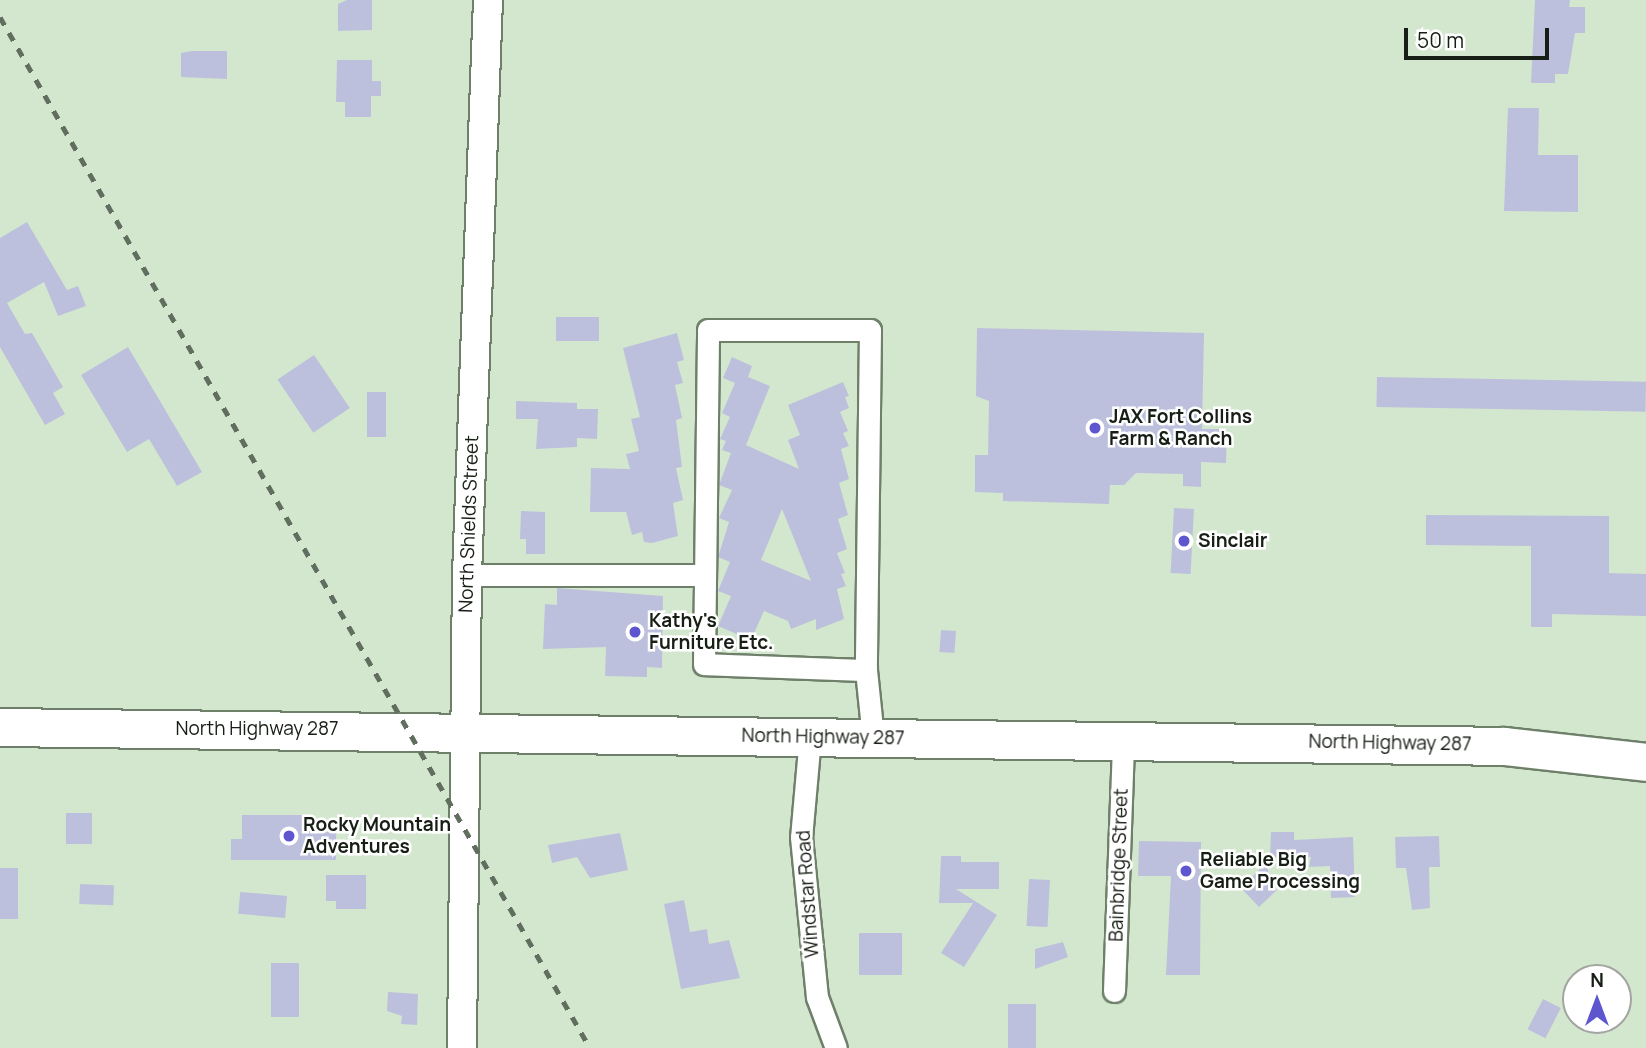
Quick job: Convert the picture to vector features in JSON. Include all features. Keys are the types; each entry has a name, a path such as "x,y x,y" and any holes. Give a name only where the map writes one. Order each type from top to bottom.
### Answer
{"highway":[{"name":"North Highway 287","path":"0,727 1504,746 1646,762"}],"street":[{"name":"North Shields Street","path":"462,1048 467,575 488,0"},
{"path":"866,670 704,664 708,330 870,330 866,670 873,738"},
{"path":"467,575 703,575"},
{"name":"Windstar Road","path":"810,737 801,837 817,997 836,1048"},
{"name":"Bainbridge Street","path":"1114,991 1123,740"}],"building":[{"path":"347,0 372,0 372,30 338,31 338,4"},
{"path":"1535,0 1570,0 1569,7 1585,7 1585,33 1575,33 1568,74 1555,74 1555,83 1531,83"},
{"path":"227,51 227,79 181,77 181,53"},
{"path":"337,60 372,60 372,81 381,81 381,96 371,96 371,117 345,117 345,102 336,102"},
{"path":"1508,108 1539,108 1538,155 1578,155 1578,212 1504,211"},
{"path":"27,222 67,290 78,286 86,306 58,316 44,282 7,303 25,334 32,333 63,387 53,393 65,414 45,425 0,347 0,238"},
{"path":"556,317 599,317 599,341 556,341"},
{"name":"JAX Fort Collins Farm & Ranch","path":"977,328 1204,333 1202,429 1227,429 1226,463 1201,462 1201,487 1183,486 1183,474 1136,473 1124,485 1110,485 1109,504 1003,501 1003,493 975,492 975,455 988,455 989,401 976,396"},
{"path":"677,333 684,360 677,362 683,383 675,385 682,418 676,420 682,467 676,468 683,500 673,503 678,536 652,543 644,542 642,532 632,535 626,512 590,512 591,468 630,469 626,454 639,451 631,419 640,417 623,348"},
{"path":"128,347 202,472 177,486 149,439 127,452 81,375"},
{"path":"314,355 350,408 313,433 278,380"},
{"path":"732,357 752,366 748,377 770,386 746,445 799,469 788,440 800,435 788,405 843,382 849,396 845,397 849,408 840,412 848,431 843,433 849,446 841,449 849,479 839,483 848,515 838,519 847,549 837,553 845,573 841,574 846,586 837,589 844,619 816,630 816,619 791,629 788,621 764,611 751,640 718,626 731,596 718,591 730,562 718,557 729,522 719,518 732,490 719,485 731,453 722,450 726,441 720,439 730,417 722,413 735,383 723,378","holes":["782,509 811,581 761,560"]},
{"path":"1377,377 1646,382 1645,412 1376,407"},
{"path":"367,392 386,392 386,437 367,437"},
{"path":"516,401 577,403 577,409 598,409 597,439 577,438 577,447 536,449 538,419 516,419"},
{"name":"Sinclair","path":"1174,508 1194,509 1191,574 1171,573"},
{"path":"521,511 545,512 545,554 526,554 526,539 520,539"},
{"path":"1426,515 1609,516 1609,573 1646,574 1646,616 1552,614 1552,627 1531,627 1531,546 1426,545"},
{"path":"557,588 663,596 662,668 647,667 647,677 605,676 606,647 543,649 545,604 557,605"},
{"path":"941,630 956,631 954,653 939,652"},
{"path":"66,813 92,813 92,844 66,844"},
{"name":"Rocky Mountain Adventures","path":"242,815 311,815 328,832 336,832 336,860 231,860 231,839 242,839"},
{"path":"1271,832 1294,832 1294,840 1353,837 1355,897 1331,898 1330,866 1309,867 1311,857 1270,857"},
{"path":"620,833 628,870 590,878 577,857 552,863 548,845"},
{"path":"1439,836 1440,867 1429,867 1430,908 1412,910 1406,868 1396,868 1395,837"},
{"path":"1139,841 1201,842 1200,975 1166,975 1171,876 1138,876"},
{"path":"941,856 961,856 961,862 999,862 999,889 956,889 997,915 964,967 941,953 973,903 939,903"},
{"path":"1268,861 1268,881 1277,890 1259,907 1241,888"},
{"path":"0,868 18,868 18,919 0,919"},
{"path":"326,875 366,875 366,909 336,909 336,901 326,901"},
{"path":"1029,879 1050,880 1048,927 1027,926"},
{"path":"80,884 114,885 113,905 79,904"},
{"path":"240,892 287,896 285,918 238,914"},
{"path":"684,900 690,932 707,929 709,944 729,940 740,978 681,989 664,904"},
{"path":"859,933 902,933 902,975 859,975"},
{"path":"1063,942 1068,957 1035,969 1035,949"},
{"path":"271,963 299,963 299,1017 271,1017"},
{"path":"388,992 418,994 417,1025 401,1024 402,1016 387,1011"},
{"path":"1543,999 1561,1008 1545,1038 1528,1029"},
{"path":"1008,1004 1036,1004 1036,1048 1008,1048"}],"railway":[{"path":"0,17 590,1048"}],"place":[{"name":"JAX Fort Collins Farm & Ranch","path":"1095,428"},
{"name":"Sinclair","path":"1184,541"},
{"name":"Kathy's Furniture Etc.","path":"635,632"},
{"name":"Rocky Mountain Adventures","path":"289,836"},
{"name":"Reliable Big Game Processing","path":"1186,871"}]}
